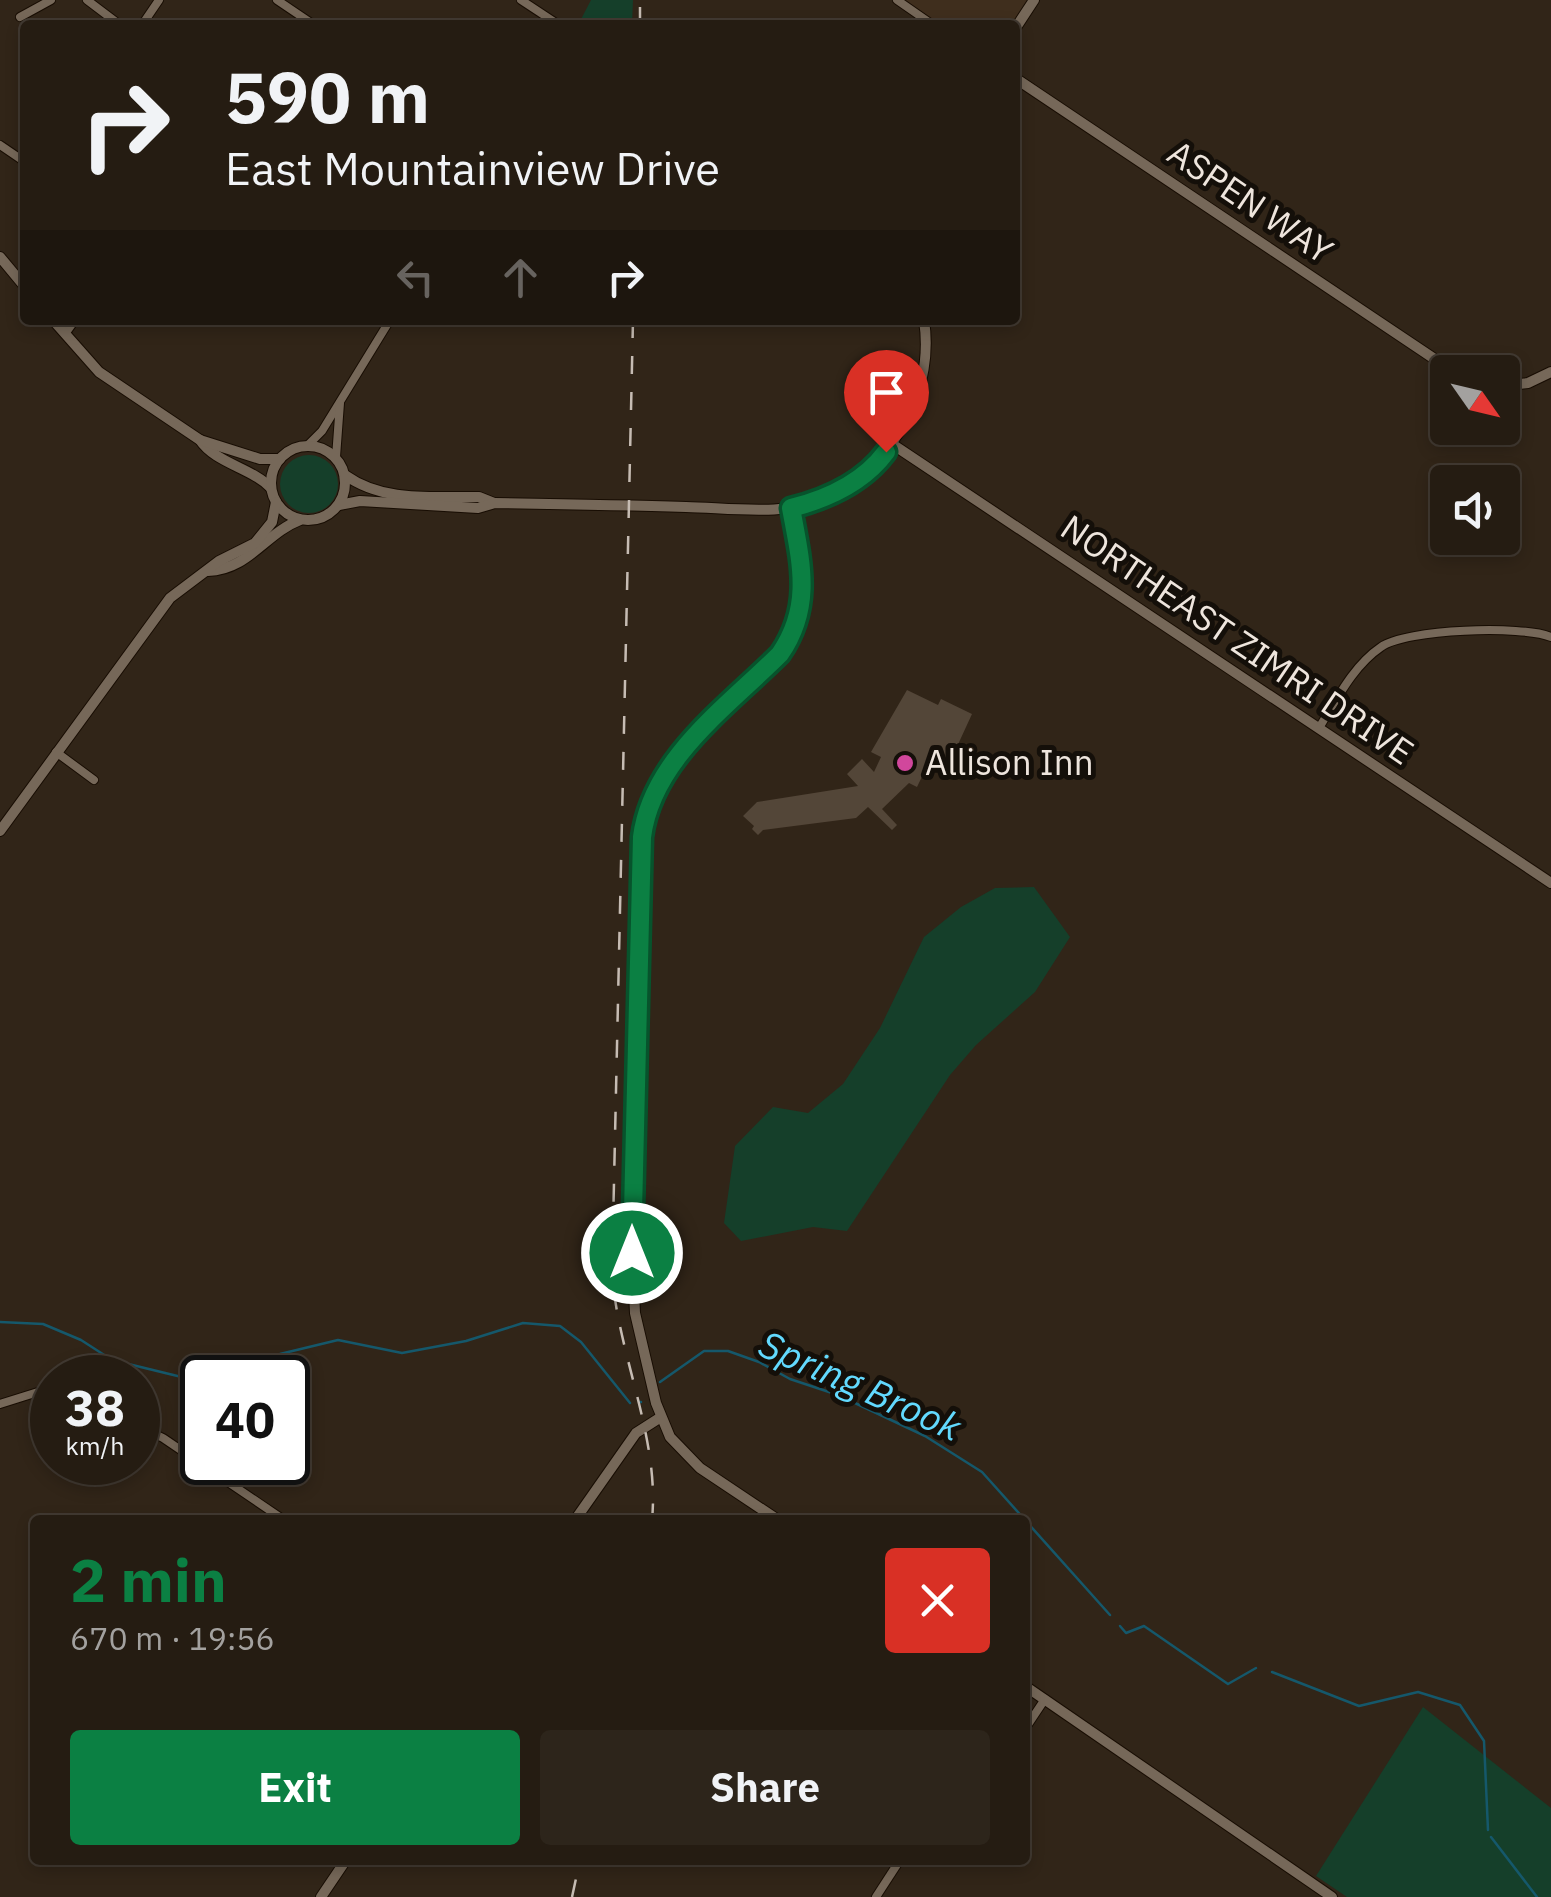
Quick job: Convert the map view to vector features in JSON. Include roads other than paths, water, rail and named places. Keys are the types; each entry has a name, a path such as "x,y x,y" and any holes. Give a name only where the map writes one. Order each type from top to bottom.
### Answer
{"street":[{"path":"20,17 51,0"},
{"path":"87,0 113,20"},
{"path":"277,0 307,20"},
{"path":"521,0 551,20"},
{"path":"897,0 927,20"},
{"path":"1020,21 1034,0"},
{"name":"ASPEN WAY","path":"1020,81 1430,356"},
{"path":"0,257 20,280"},
{"path":"0,831 164,606 185,584 254,542 272,522 276,502 271,488 256,473 206,448 200,440 99,372 57,325"},
{"path":"65,334 71,325"},
{"path":"308,445 340,403 387,325"},
{"path":"200,440 210,440 260,459 280,458 292,449 308,445 323,448 336,457 345,475 368,490 384,494 479,498 495,503 791,508 850,485 892,444 918,390 926,356 924,325"},
{"path":"1520,385 1551,372"},
{"path":"336,457 340,403"},
{"name":"NORTHEAST ZIMRI DRIVE","path":"892,444 1551,882"},
{"path":"271,488 280,458"},
{"path":"339,505 345,475"},
{"path":"276,502 301,520"},
{"path":"207,571 243,561 282,530 301,520 324,517 339,505 360,502 478,508 495,503"},
{"path":"771,1515 686,1456 670,1438 640,1335 632,1278 644,822 653,793 667,770 780,654 792,636 804,590 791,508"},
{"path":"1319,728 1356,671 1390,640 1492,631 1551,637"},
{"path":"56,752 94,780"},
{"path":"0,1404 30,1395"},
{"path":"579,1515 636,1433 661,1417"},
{"path":"160,1437 277,1515"},
{"path":"1030,1689 1332,1897"},
{"path":"1030,1722 1045,1699"},
{"path":"321,1897 343,1865"},
{"path":"876,1897 897,1865"}],"waterway":[{"name":"Spring Brook","path":"0,1322 43,1324 81,1340 112,1360 180,1377"},
{"name":"Spring Brook","path":"278,1355 338,1340 402,1353 466,1341 523,1323 560,1326 581,1342 630,1403"},
{"name":"Spring Brook","path":"660,1382 704,1351 728,1351 759,1362 925,1436 982,1472 1021,1515"},
{"name":"Spring Brook","path":"1030,1526 1110,1615"},
{"name":"Spring Brook","path":"1120,1626 1126,1633 1144,1626 1228,1684 1256,1668"},
{"name":"Spring Brook","path":"1272,1672 1359,1706 1418,1692 1460,1705 1484,1741 1488,1830"},
{"name":"Spring Brook","path":"1491,1837 1537,1897"}],"railway":[{"path":"640,0 640,20"},
{"path":"633,325 612,1273 650,1458 652,1515"},
{"path":"572,1897 579,1865"}],"place":[{"name":"Allison Inn","path":"905,763"}]}
